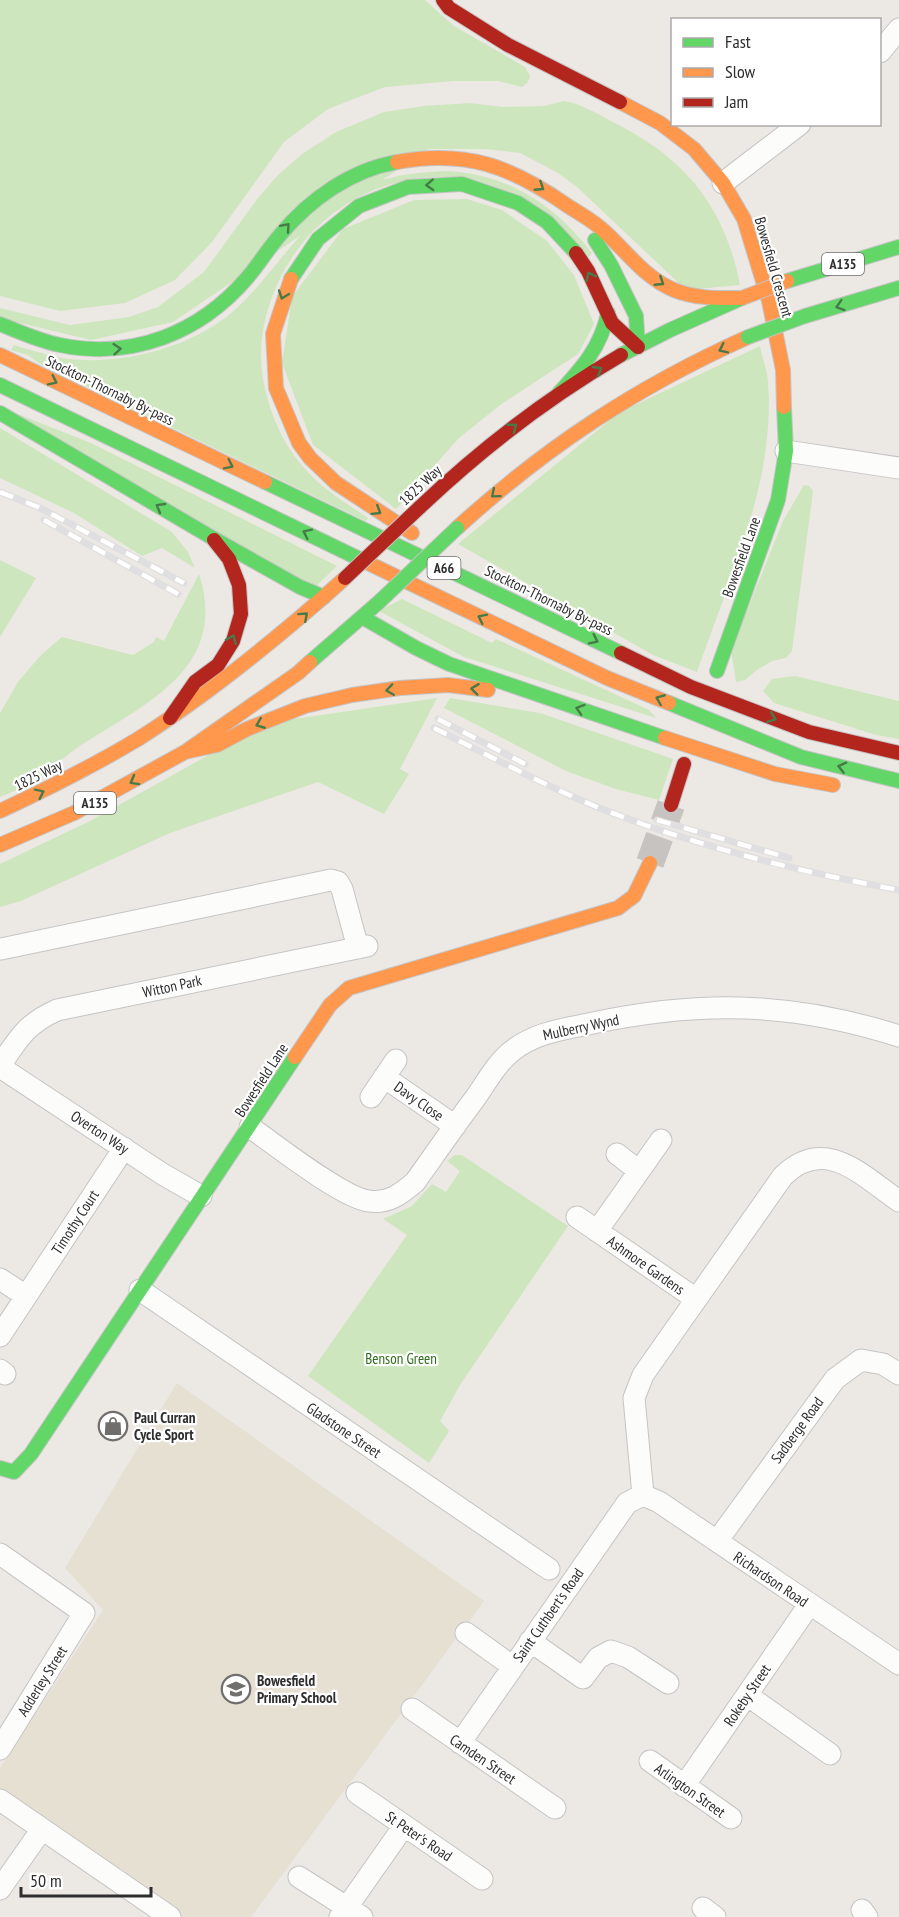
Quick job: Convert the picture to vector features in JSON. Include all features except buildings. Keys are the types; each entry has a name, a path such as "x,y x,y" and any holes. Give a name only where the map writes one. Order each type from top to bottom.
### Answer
{"main road":[{"name":"Bowesfield Crescent","path":"443,0 449,8 508,45 660,123 694,149 723,183 744,219 769,301 783,370 786,451"},
{"path":"0,324 61,345 89,350 141,346 164,339 189,328 227,301 281,232 301,211 326,191 356,175 390,163 422,158 461,158 511,171 536,183 602,228 658,282 692,297 742,298"},
{"name":"A66","path":"559,624 348,493 321,470 299,443 280,401 273,356 278,310 285,288 296,267 324,231 342,216 361,204 405,188 428,184 451,184 485,190 518,202 555,229 585,265 615,328 640,351"},
{"path":"568,206 590,233 611,265 636,316 640,351"},
{"name":"1825 Way","path":"0,811 41,794 79,773 170,718 245,664 329,600 345,578 468,463 559,393 640,351 686,322 787,281 899,247"},
{"name":"A135","path":"0,845 74,813 185,752 292,678 358,614 379,602 508,482 565,438 652,378 748,337 805,316 899,288"},
{"name":"A135","path":"559,393 600,344 606,328 608,313"},
{"name":"Stockton-Thornaby By-pass","path":"0,355 692,687 809,732 899,753"},
{"name":"A66","path":"0,384 607,678 801,757 899,781"},
{"path":"0,413 211,537 300,587 329,600"},
{"name":"Bowesfield Lane","path":"717,671 778,500 786,451"},
{"path":"170,718 195,682 218,665 233,641 241,614 239,585 229,559 211,537"},
{"path":"358,614 416,648 449,664 775,774 843,788"},
{"path":"185,752 217,745 247,729 305,706 352,695 400,688 448,686 543,697"},
{"path":"671,805 684,764"},
{"name":"Bowesfield Lane","path":"0,1468 14,1472 31,1454 330,1005 349,988 618,908 634,896 650,863"}],"street":[{"path":"881,50 899,29"},
{"path":"723,183 797,126"},
{"path":"786,451 899,468"},
{"name":"Witton Park","path":"0,949 331,880 338,882 342,889 362,947 57,1010 31,1024 0,1066"},
{"name":"Mulberry Wynd","path":"250,1127 343,1191 362,1200 386,1201 399,1196 415,1182 500,1062 521,1044 548,1033 610,1019 675,1010 754,1007 792,1010 837,1018 899,1036"},
{"name":"Overton Way","path":"0,1066 201,1197"},
{"name":"Davy Close","path":"370,1097 390,1068 455,1126"},
{"name":"Ashmore Gardens","path":"597,1231 661,1140"},
{"name":"Timothy Court","path":"0,1336 124,1148"},
{"path":"617,1154 639,1170"},
{"path":"643,1495 634,1398 643,1375 783,1176 794,1165 805,1160 821,1157 837,1160 899,1201"},
{"name":"Ashmore Gardens","path":"577,1217 696,1299"},
{"path":"0,1279 26,1296"},
{"name":"Gladstone Street","path":"140,1290 549,1569"},
{"name":"Sadberge Road","path":"717,1541 835,1379 861,1360 883,1364 899,1374"},
{"name":"Richardson Road","path":"643,1495 659,1502 899,1664"},
{"name":"Saint Cuthbert's Road","path":"460,1743 627,1503 643,1495"},
{"name":"Adderley Street","path":"0,1554 84,1613 0,1749"},
{"name":"Rokeby Street","path":"684,1786 809,1605"},
{"path":"466,1633 512,1666"},
{"path":"530,1641 583,1678 598,1658 611,1651 628,1658 668,1683"},
{"path":"747,1695 830,1754"},
{"name":"Camden Street","path":"412,1709 555,1808"},
{"name":"Arlington Street","path":"650,1761 731,1818"},
{"name":"St Peter's Road","path":"357,1793 482,1879"},
{"path":"0,1800 170,1917"},
{"path":"299,1877 350,1914 404,1826"},
{"path":"0,1889 42,1829"}],"shaded area":[{"name":"Bowesfield Primary School","path":"177,1383 484,1601 251,1917 180,1917 0,1795 0,1768 103,1610 65,1568"}],"green space":[{"path":"0,0 425,0 454,26 525,67 530,76 528,82 522,87 498,81 454,81 385,87 328,109 284,142 212,242 175,280 125,303 60,311 0,296"},
{"path":"564,101 591,110 640,137 682,170 713,209 733,257 740,285 686,290 577,187 558,173 520,153 485,149 428,149 173,322 91,340 0,318 0,308 70,325 129,317 158,307 204,272 258,198 277,176 302,154 336,132 384,112 424,106 470,103 503,107 544,106"},
{"path":"448,171 491,179 529,196 563,220 592,253 587,259 556,222 525,200 490,185 453,178 417,179 382,187 350,202 321,224 296,252 277,285 267,314 261,356 264,385 274,419 283,438 300,463 328,490 368,518 366,521 40,364 28,355 11,350 14,345 67,359 113,359 136,356 182,342 223,320 240,305 312,223 352,192 391,178"},
{"path":"467,199 502,210 547,241 574,275 594,324 578,354 500,405 458,439 396,509 313,445 282,363 292,297 343,229 414,200"},
{"path":"760,346 768,381 769,418 765,456 748,529 697,672 653,655 458,544 620,412"},
{"path":"0,407 91,443 337,566 313,589"},
{"path":"0,428 172,532 188,552 195,568 162,548 142,556 74,513 0,478"},
{"path":"804,485 809,486 813,491 792,651 786,658 772,661 745,680 736,682 731,650 783,521"},
{"path":"0,560 36,578 0,637"},
{"path":"199,574 205,607 202,636 191,660 174,681 128,716 77,748 33,782 0,797 0,713 18,682 40,656 62,637 133,655 154,642 156,637 164,641"},
{"path":"402,599 492,643 496,639 649,710 656,718 464,657 379,611"},
{"path":"795,676 899,701 899,739 876,735 774,703 763,691 772,679"},
{"path":"437,698 400,769 409,774 384,814 318,782 170,833 21,901 0,907 0,864 90,821 232,742 287,720"},
{"path":"450,698 540,713 673,759 659,800 616,789 566,771 444,708"},
{"name":"Benson Green","path":"455,1155 462,1155 568,1226 460,1385 440,1421 449,1431 429,1463 308,1376 407,1235 383,1219 412,1206 432,1184 446,1192 460,1171 447,1161"}],"tunnel":[{"path":"650,863 671,805"}],"railway":[{"path":"0,492 38,507 184,583"},
{"path":"44,520 178,594"},
{"path":"438,719 525,764"},
{"path":"434,728 556,789 597,807 671,834 746,856 899,890"},
{"path":"657,820 789,858"}],"traffic: fast":[{"path":"0,324 45,341 87,349 113,349 163,338 208,314 228,297 247,278 292,222 318,198 348,179 397,162"},
{"path":"291,279 318,239 359,206 408,187 462,184 518,203 547,222 576,253"},
{"path":"595,240 611,265 636,316 638,347"},
{"path":"787,281 899,247"},
{"path":"805,316 899,288"},
{"path":"621,355 742,298"},
{"path":"559,393 583,366 595,347 608,313"},
{"path":"748,337 805,316"},
{"path":"0,385 368,563"},
{"path":"717,671 778,500 786,451 784,407"},
{"path":"0,413 211,537 300,587 324,597"},
{"path":"265,482 621,653"},
{"path":"379,602 457,528"},
{"path":"310,662 379,602"},
{"path":"362,617 449,664 665,738"},
{"path":"669,703 801,757 899,781"},
{"path":"0,1468 14,1472 31,1454 295,1057"}],"traffic: slow":[{"path":"620,102 660,123 694,149 723,183 744,219 769,301 783,370 784,407"},
{"path":"397,162 445,158 488,164 528,181 596,224 645,272 664,285 682,293 699,296 742,298"},
{"path":"291,279 273,334 276,388 299,443 310,458 336,483 412,533"},
{"path":"742,298 787,281"},
{"path":"457,528 525,471 595,420 668,376 748,337"},
{"path":"0,355 265,482"},
{"path":"368,563 607,678 669,703"},
{"path":"0,811 104,759 165,721 244,663 344,579"},
{"path":"0,845 74,813 185,752 298,673 310,662"},
{"path":"185,752 217,745 247,729 305,706 352,695 400,688 448,685 488,690"},
{"path":"665,738 775,774 833,785"},
{"path":"295,1057 330,1005 349,988 618,908 634,896 650,863"}],"traffic: jam":[{"path":"443,0 449,8 508,45 620,102"},
{"path":"576,253 588,271 612,323 638,347"},
{"path":"419,508 466,465 541,407 621,355"},
{"path":"345,578 419,508"},
{"path":"170,718 195,682 218,665 233,641 241,614 239,585 229,559 214,540"},
{"path":"621,653 691,687 809,732 899,753"},
{"path":"671,805 684,764"}],"place":[{"name":"Paul Curran Cycle Sport","path":"113,1426"},
{"name":"Bowesfield Primary School","path":"236,1689"}]}
